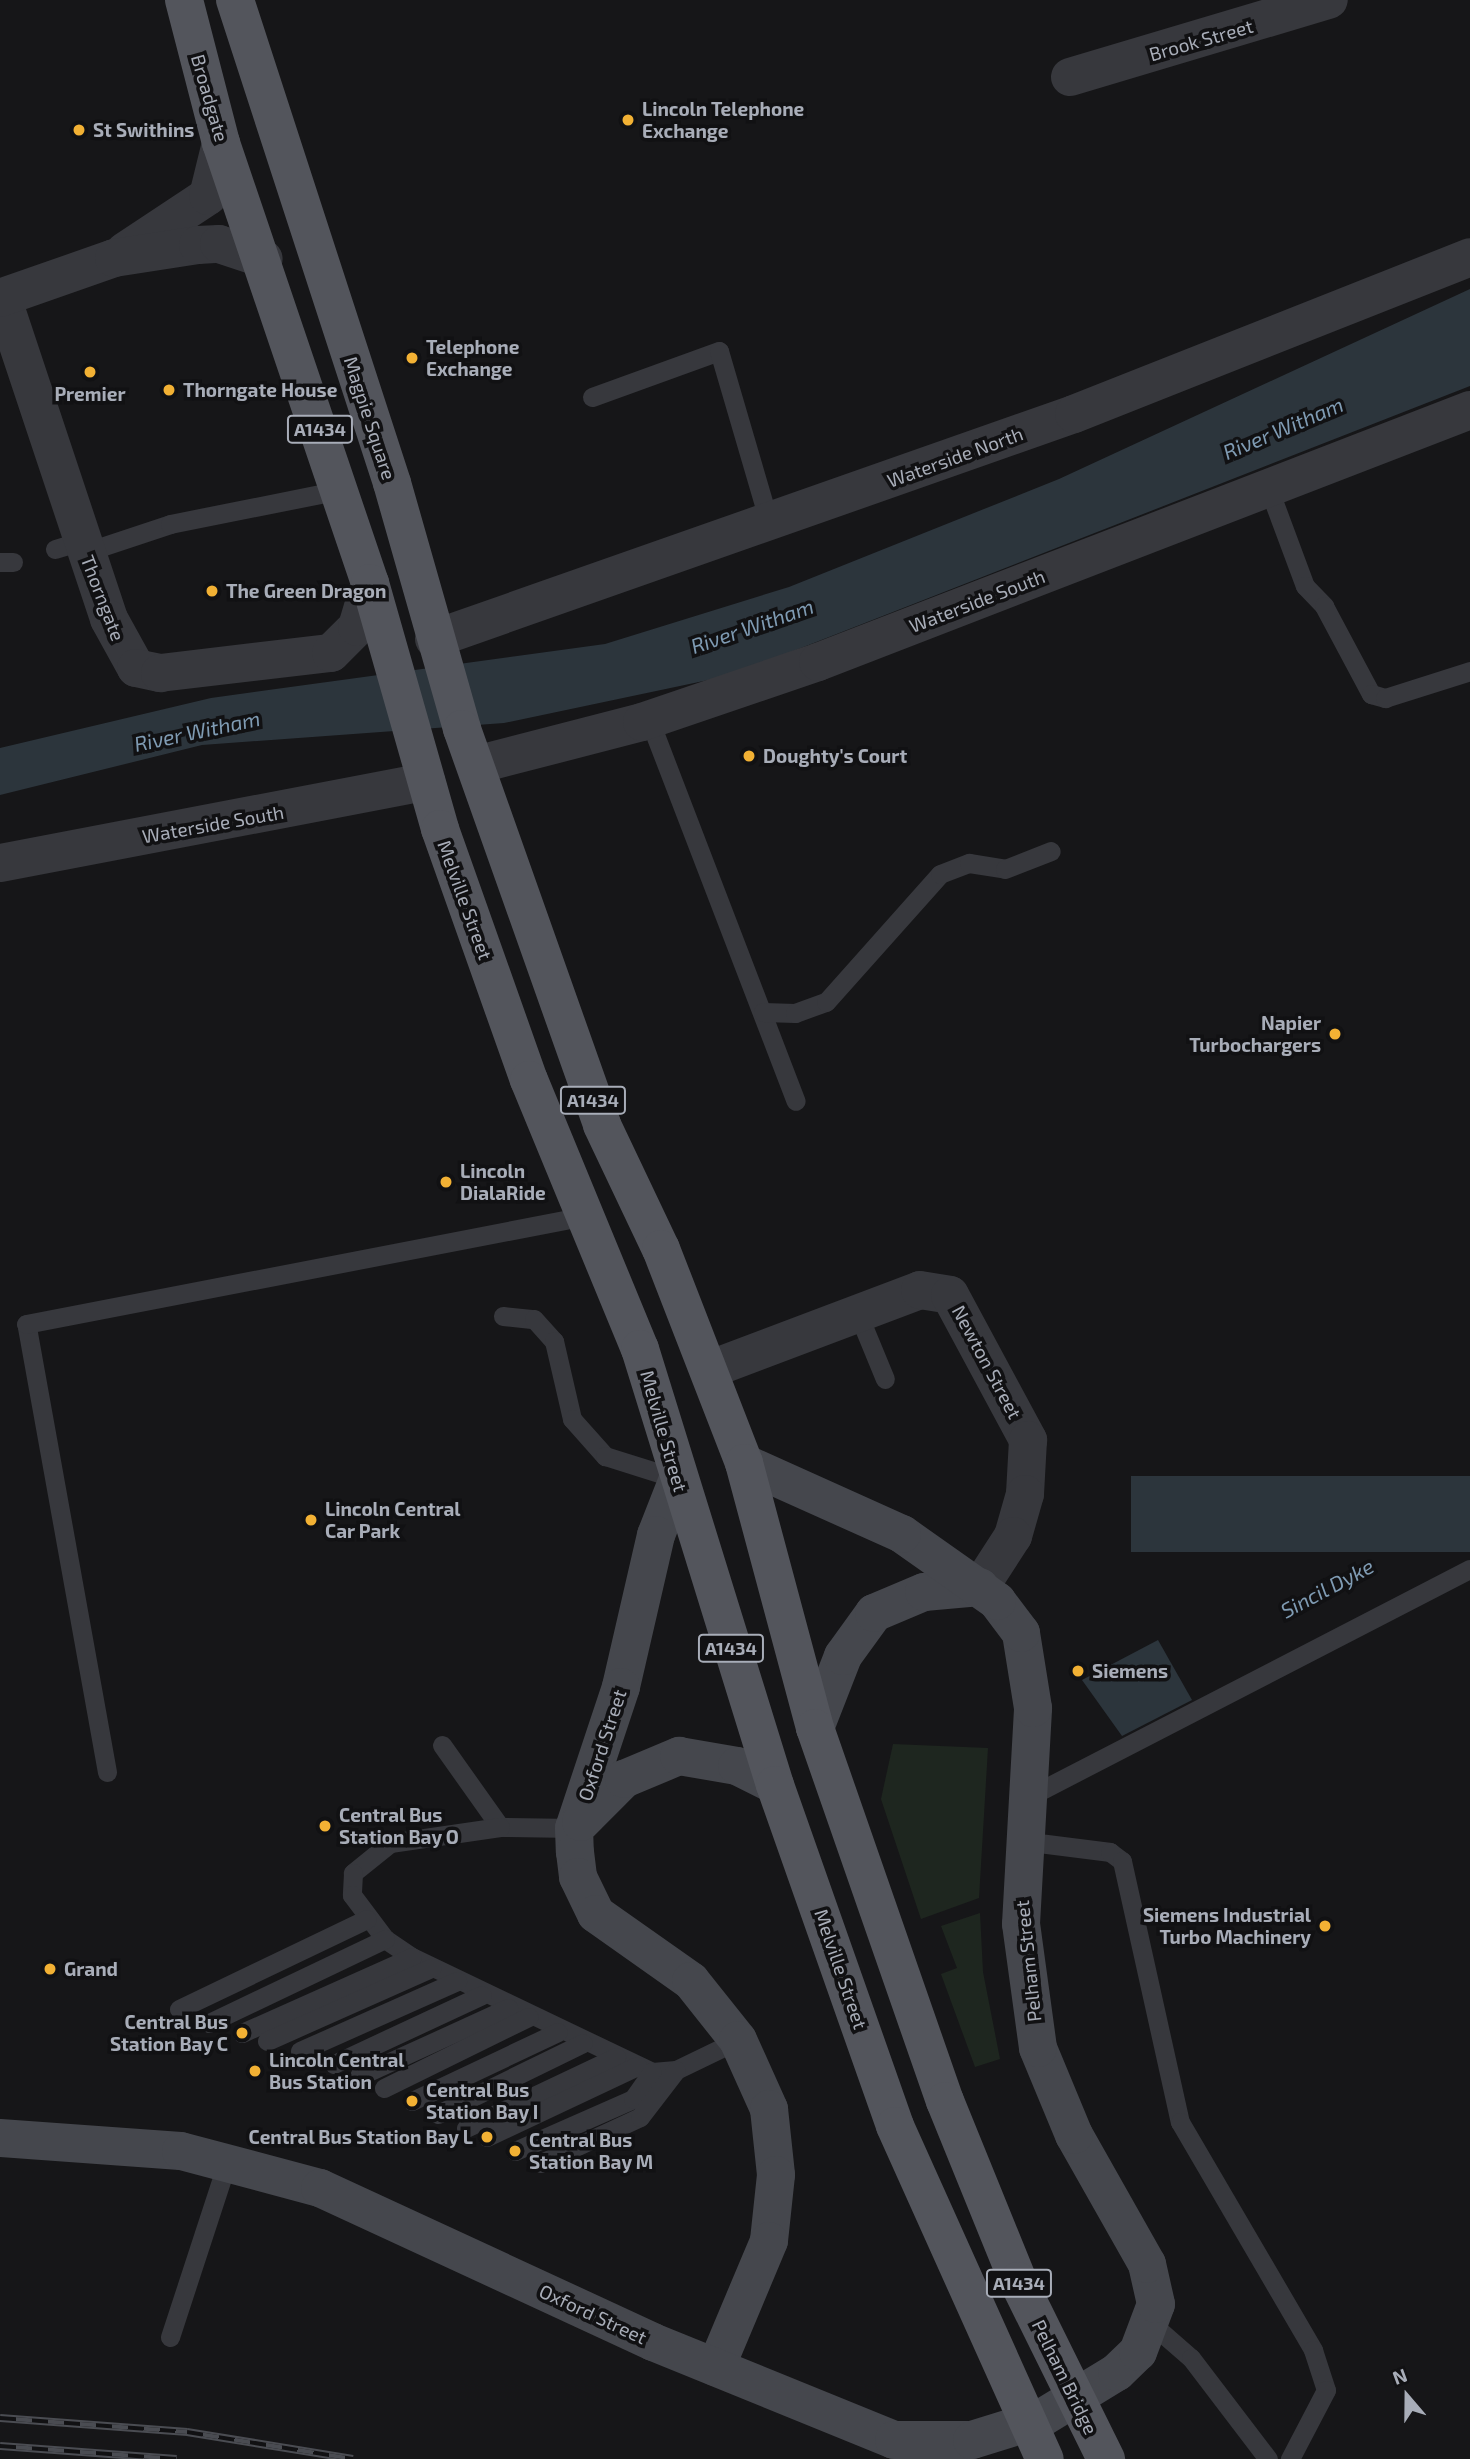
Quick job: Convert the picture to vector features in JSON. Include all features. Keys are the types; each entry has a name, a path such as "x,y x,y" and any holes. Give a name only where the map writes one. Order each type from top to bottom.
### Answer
{"main road":[{"name":"Broadgate","path":"184,0 221,142 264,259"},
{"name":"Magpie Square","path":"235,0 295,175 437,650"},
{"name":"A1434","path":"264,259 370,583"},
{"name":"Melville Street","path":"370,583 391,667 426,782 529,1080 640,1349 678,1479 775,1785 895,2126 1045,2459"},
{"name":"A1434","path":"437,650 602,1125 711,1369 744,1463 815,1727"},
{"name":"Pelham Street","path":"744,1463 902,1534 980,1587 1021,1633 1029,1663 1028,1797 1023,1841 1022,1936 1038,2048 1074,2135 1147,2264 1156,2304 1153,2325"},
{"name":"Oxford Street","path":"574,1828 621,1687 656,1535 678,1479"},
{"path":"815,1727 843,1656 874,1613 924,1592 980,1587"},
{"name":"Pelham Bridge","path":"815,1727 945,2101 1018,2281 1106,2459"},
{"name":"Oxford Street","path":"574,1828 624,1779 679,1756 737,1766 775,1785"},
{"path":"574,1828 578,1877 596,1914 691,1981 738,2040 769,2109 776,2175 769,2241 716,2367"},
{"name":"Oxford Street","path":"0,2138 103,2141 228,2160 320,2188 716,2367 894,2440 972,2440 1040,2419 1117,2372 1153,2325"}],"street":[{"name":"Brook Street","path":"1070,77 1329,0"},
{"path":"114,258 208,196 221,142"},
{"path":"1,298 114,258 219,244 264,259"},
{"name":"Waterside North","path":"437,650 1249,349 1470,257"},
{"name":"Thorngate","path":"1,298 74,547 109,620 136,668 160,673 331,653 357,627 370,583"},
{"name":"Waterside South","path":"476,765 649,719 1269,492 1470,410"},
{"name":"Waterside South","path":"0,863 426,782"},
{"name":"Newton Street","path":"711,1369 859,1316 920,1290 950,1295 1028,1440 1025,1494 1013,1536 980,1587"}],"lane":[{"path":"592,397 719,351 770,525"},
{"path":"74,547 170,524 340,490"},
{"path":"1269,492 1305,586 1324,606 1371,694 1385,698 1470,671"},
{"path":"649,719 796,1101"},
{"path":"763,1012 795,1013 826,1002 940,874 969,863 1005,869 1051,852"},
{"path":"107,1772 26,1324 584,1216"},
{"path":"503,1316 534,1319 554,1341 572,1419 605,1456 678,1479"},
{"path":"859,1316 885,1379"},
{"path":"1028,1797 1470,1569"},
{"path":"442,1745 500,1827"},
{"path":"574,1828 500,1827 379,1849 353,1873 352,1895 367,1919 385,1939 457,1982 558,2032 645,2069 676,2070"},
{"path":"1023,1841 1110,1852 1122,1861 1180,2122 1313,2350 1326,2390 1290,2459"},
{"path":"179,2009 367,1919"},
{"path":"209,2023 385,1939"},
{"path":"242,2033 412,1957"},
{"path":"267,2041 432,1968"},
{"path":"300,2051 457,1982"},
{"path":"334,2064 482,1995"},
{"path":"359,2076 508,2008"},
{"path":"384,2088 528,2017"},
{"path":"412,2101 558,2032"},
{"path":"541,2163 640,2117 676,2070 738,2040"},
{"path":"439,2114 583,2043"},
{"path":"466,2128 616,2057"},
{"path":"487,2137 645,2069"},
{"path":"515,2151 633,2099 645,2069"},
{"path":"170,2337 228,2160"},
{"path":"1153,2325 1191,2358 1268,2459"}],"shaded area":[{"path":"893,1744 988,1748 979,1898 921,1919 881,1799"},
{"path":"980,1913 983,1972 1000,2059 975,2067 941,1974 957,1968 941,1926"}],"water":[{"name":"River Witham","path":"1470,289 1470,386 732,675 504,723 202,745 0,795 0,748 211,698 605,644 789,587 1059,479"},
{"path":"1131,1476 1470,1476 1470,1552 1131,1552"},
{"path":"1158,1640 1192,1700 1122,1736 1082,1680"}],"railway":[{"path":"0,2418 187,2432 353,2459"},
{"path":"0,2446 177,2459"}],"place":[{"name":"Lincoln Telephone Exchange","path":"628,120"},
{"name":"St Swithins","path":"79,130"},
{"name":"Telephone Exchange","path":"412,358"},
{"name":"Premier","path":"90,372"},
{"name":"Thorngate House","path":"169,390"},
{"name":"The Green Dragon","path":"212,591"},
{"name":"Doughty's Court","path":"749,756"},
{"name":"Napier Turbochargers","path":"1335,1034"},
{"name":"Lincoln DialaRide","path":"446,1182"},
{"name":"Lincoln Central Car Park","path":"311,1520"},
{"name":"Siemens","path":"1078,1671"},
{"name":"Central Bus Station Bay O","path":"325,1826"},
{"name":"Siemens Industrial Turbo Machinery","path":"1325,1926"},
{"name":"Grand","path":"50,1969"},
{"name":"Central Bus Station Bay C","path":"242,2033"},
{"name":"Lincoln Central Bus Station","path":"255,2071"},
{"name":"Central Bus Station Bay I","path":"412,2101"},
{"name":"Central Bus Station Bay L","path":"487,2137"},
{"name":"Central Bus Station Bay M","path":"515,2151"}],"water label":[{"name":"Sincil Dyke","path":"1327,1588"}]}
